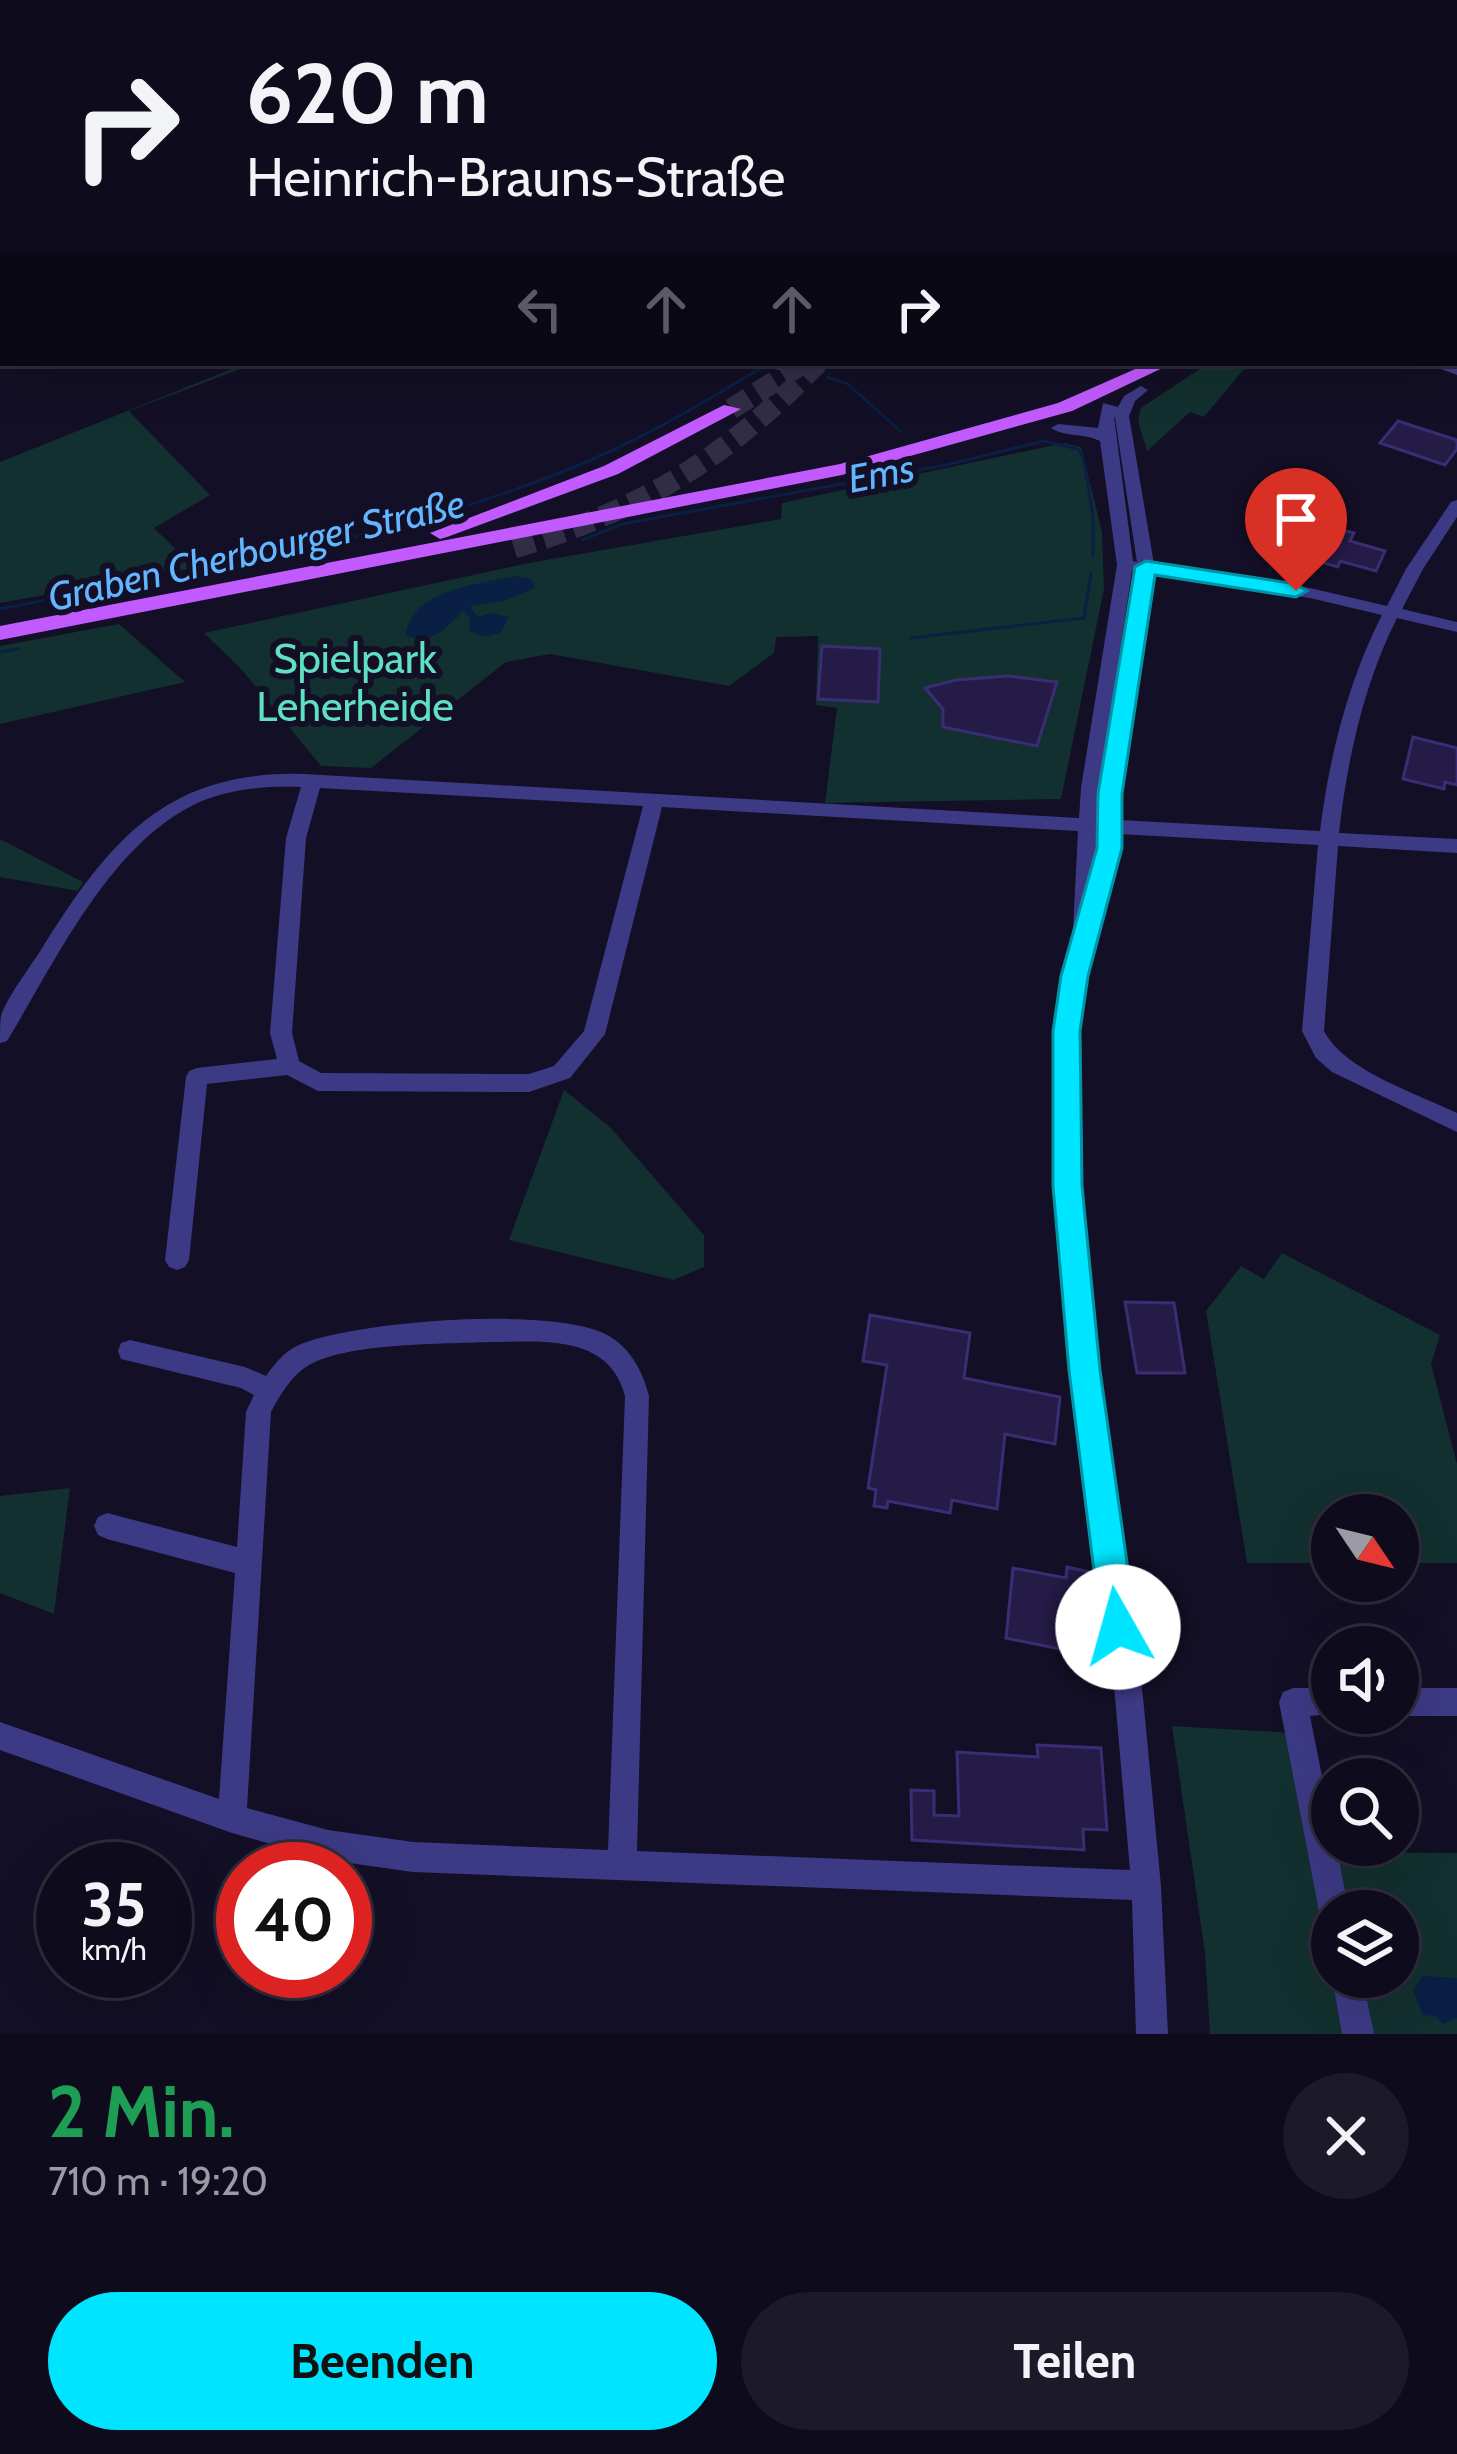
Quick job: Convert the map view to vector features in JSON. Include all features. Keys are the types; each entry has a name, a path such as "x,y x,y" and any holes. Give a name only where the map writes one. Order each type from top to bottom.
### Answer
{"main road":[{"path":"0,634 842,469 965,452 1115,411 1132,387 1160,366"},
{"path":"842,469 1132,387 1183,366"},
{"path":"1084,400 1115,411"},
{"path":"328,569 552,494 644,456 731,409"},
{"path":"27,628 210,608 514,548"}],"street":[{"path":"1115,411 1107,439 1125,565 1098,823 1109,848 1083,930 1066,1031 1068,1186 1084,1370 1129,1697 1146,1886 1152,2034"},
{"path":"1098,823 1146,567 1115,411"},
{"path":"1058,428 1088,429 1107,439"},
{"path":"1457,505 1389,610 1349,718 1326,838 1313,1031 1324,1052 1340,1066 1457,1124"},
{"path":"1125,565 1389,610 1457,627"},
{"path":"0,1035 106,868 140,831 190,799 231,784 313,782 1457,846"},
{"path":"290,1066 280,1033 296,838 313,782"},
{"path":"177,1260 197,1077 290,1066 318,1082 529,1083 562,1072 594,1034 654,802"},
{"path":"232,1818 259,1412 269,1390 304,1354 351,1340 563,1331 604,1346 634,1378 637,1396 622,1865"},
{"path":"130,1351 244,1378 269,1390"},
{"path":"107,1526 246,1563"},
{"path":"1311,1702 1293,1702 1330,1890"},
{"path":"1419,1702 1457,1702"},
{"path":"0,1736 232,1818 328,1846 398,1855 1146,1886"},
{"path":"1351,1998 1358,2034"}],"green space":[{"path":"240,366 248,366 129,411 210,495 154,528 195,568 0,603 0,462"},
{"path":"1204,366 1246,366 1204,417 1190,412 1147,451 1138,421 1141,408"},
{"name":"Spielpark Leherheide","path":"1064,443 1081,447 1102,532 1104,589 1061,799 825,803 837,708 816,705 818,636 776,637 774,653 729,686 550,654 506,662 371,768 321,766 242,670 204,633 529,563 781,519 782,503"},
{"path":"119,624 185,682 0,724 0,646"},
{"path":"0,839 83,882 78,891 0,877"},
{"path":"564,1090 610,1127 704,1235 704,1267 674,1280 509,1240"},
{"path":"1282,1253 1440,1335 1431,1364 1457,1464 1457,1563 1419,1563 1419,1494 1311,1494 1311,1563 1247,1563 1206,1311 1241,1266 1264,1279"},
{"path":"70,1488 54,1614 0,1593 0,1496"},
{"path":"1172,1726 1293,1733 1311,1825 1311,1866 1319,1866 1324,1890 1311,1890 1311,1998 1339,1998 1352,2034 1210,2034 1205,1953"},
{"path":"1419,1853 1457,1853 1457,2034 1370,2034 1362,1998 1419,1998 1419,1890 1338,1890 1333,1866 1419,1866"}],"water":[{"path":"515,576 531,579 535,588 507,600 470,606 478,617 492,613 509,617 501,633 485,637 469,631 470,618 464,611 431,637 406,635 420,608 433,599 466,586"},
{"path":"1423,1976 1457,1978 1457,2018 1443,2024 1435,2016 1423,2015 1416,1998"}],"building":[{"path":"1398,421 1457,440 1457,449 1445,465 1380,443"},
{"path":"1330,527 1354,533 1350,541 1385,551 1376,571 1340,561 1338,567 1313,560"},
{"path":"822,646 880,649 878,702 818,699"},
{"path":"1008,676 1057,682 1037,746 943,727 943,709 925,688 956,680"},
{"path":"1413,737 1457,748 1457,785 1445,782 1444,789 1403,779"},
{"path":"1125,1302 1174,1303 1185,1373 1137,1373"},
{"path":"870,1315 970,1333 964,1378 1060,1397 1055,1444 1005,1434 997,1509 952,1500 950,1513 888,1501 887,1508 874,1506 876,1490 868,1488 887,1365 863,1361"},
{"path":"1067,1567 1090,1572 1084,1654 1006,1638 1013,1568 1066,1578"},
{"path":"1037,1745 1101,1748 1107,1830 1083,1829 1084,1850 912,1840 911,1790 934,1791 934,1815 959,1816 957,1752 1038,1757"}],"waterway":[{"path":"0,609 301,550 449,511 616,449 764,366"},
{"name":"Graben Cherbourger Straße","path":"827,377 848,384 900,431"},
{"name":"Ems","path":"582,540 622,524 946,465 1044,441 1078,449 1083,457 1093,515 1093,556"},
{"name":"Ems","path":"911,638 1084,618 1091,573"},
{"name":"Ems","path":"0,652 18,649"}],"tunnel":[{"path":"731,409 799,366"},
{"path":"514,548 602,517 679,477 749,427 815,366"}],"route":[{"path":"1118,1627 1084,1370 1068,1186 1066,1031 1074,976 1109,848 1110,794 1146,567 1296,591"}]}
